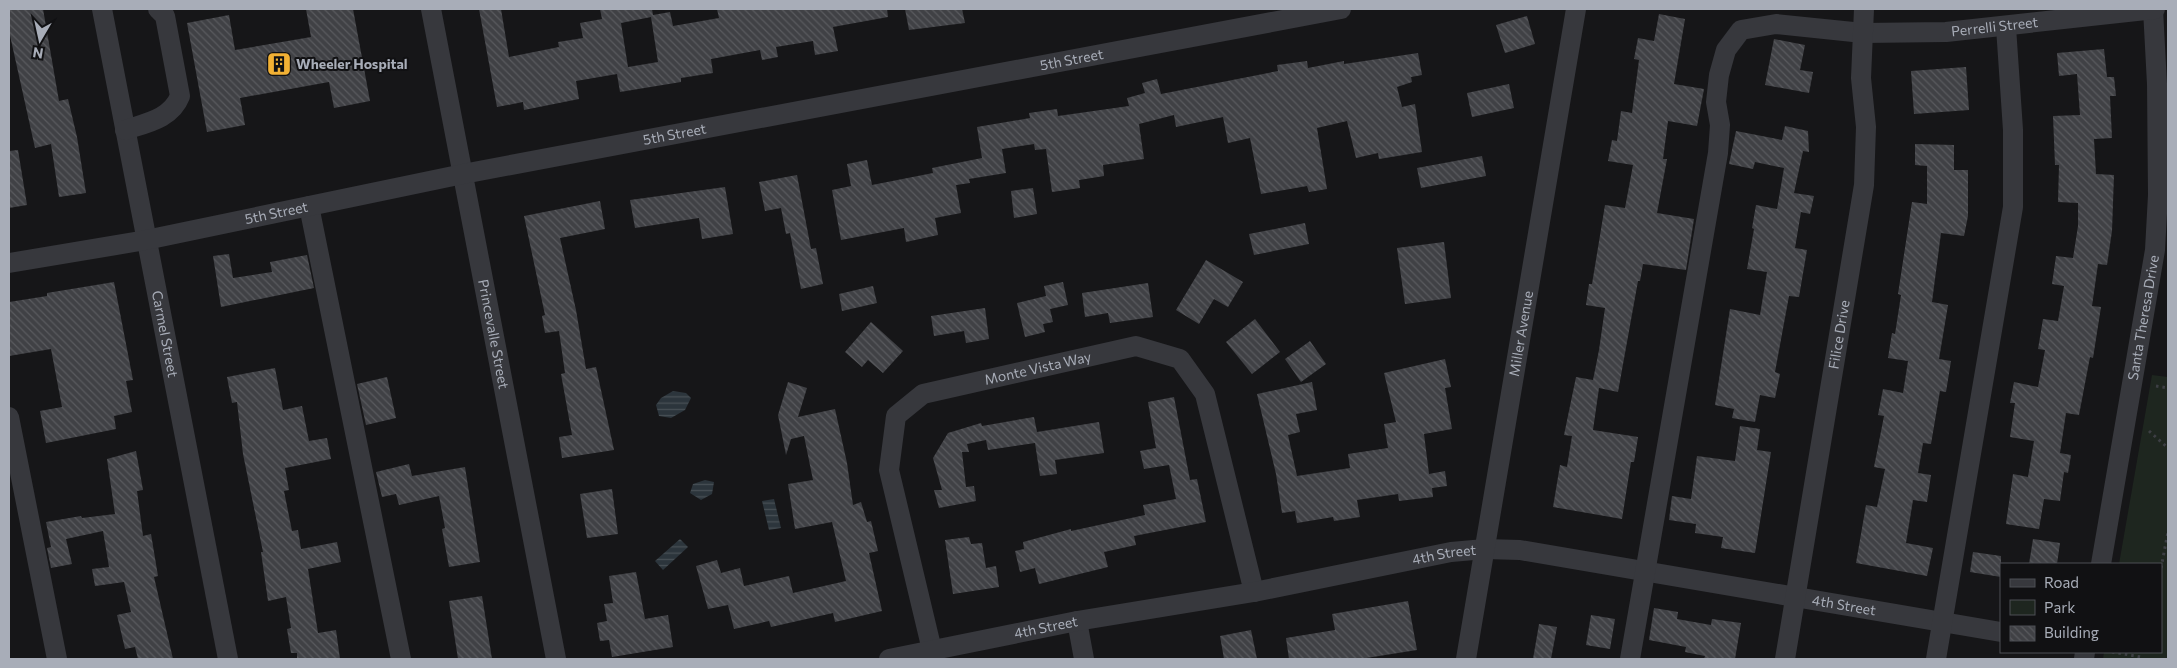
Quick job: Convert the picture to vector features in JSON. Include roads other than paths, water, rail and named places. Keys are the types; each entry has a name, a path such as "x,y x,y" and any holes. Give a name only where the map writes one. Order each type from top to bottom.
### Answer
{"street":[{"name":"Carmel Street","path":"102,9 228,659"},
{"path":"125,130 164,116 176,107 180,96 164,16 158,9"},
{"name":"Princevalle Street","path":"431,9 556,659"},
{"name":"5th Street","path":"9,263 146,240 463,174 1340,9"},
{"name":"Miller Avenue","path":"1466,659 1576,9"},
{"name":"Filice Drive","path":"1785,659 1864,185 1866,126 1861,78 1864,9"},
{"name":"Perrelli Street","path":"1630,659 1718,153 1720,125 1716,102 1726,50 1741,30 1776,24 1863,33 1946,32 2006,27 2154,9"},
{"name":"Santa Theresa Drive","path":"2100,563 2155,250 2158,195 2154,9"},
{"path":"1936,659 2013,207 2013,130 2006,27"},
{"path":"309,206 401,659"},
{"name":"Monte Vista Way","path":"932,650 889,470 896,416 923,394 1136,346 1180,359 1205,394 1254,592"},
{"path":"9,418 57,659"},
{"name":"4th Street","path":"890,659 1077,621 1254,592 1451,552 1485,549 1520,550 2000,632"},
{"path":"1077,621 1084,659"}],"place":[{"name":"Wheeler Hospital","path":"279,64"}]}
